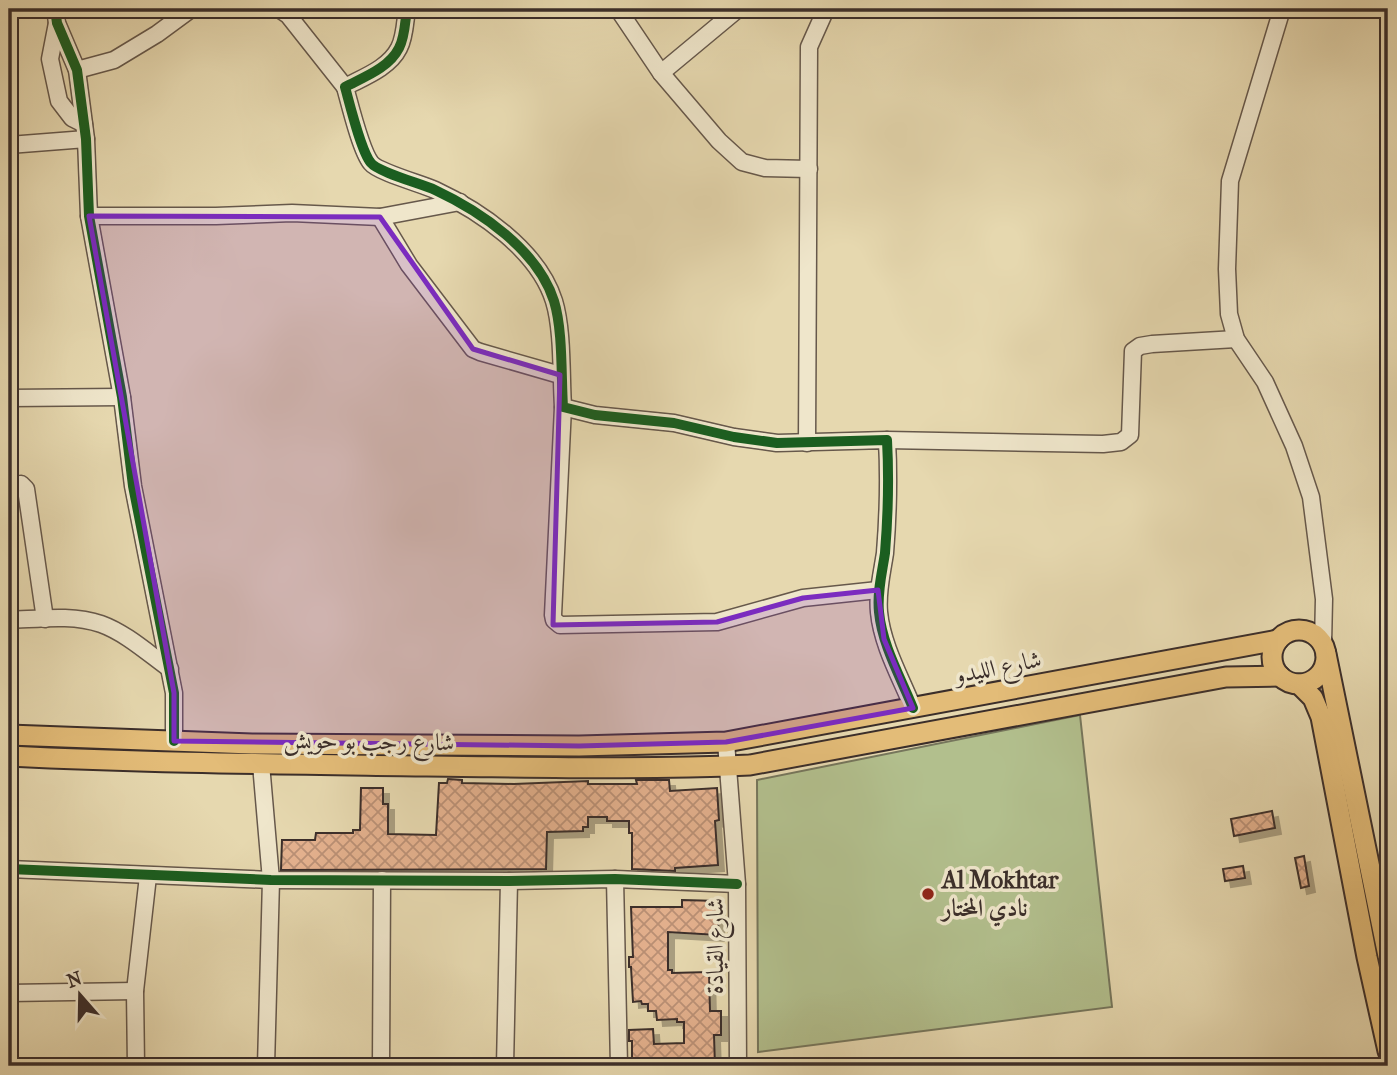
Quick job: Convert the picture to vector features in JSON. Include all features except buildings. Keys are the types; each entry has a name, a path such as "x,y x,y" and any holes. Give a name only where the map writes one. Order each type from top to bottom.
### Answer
{"main road":[{"path":"1324,649 1326,661 1320,675 1314,680 1299,684 1280,676 1272,659 1278,640 1301,630 1314,635 1324,649 1388,956"},
{"name":"شارع الليدو","path":"726,742 1278,640"},
{"name":"شارع الليدو","path":"729,766 750,765 1226,677 1280,676"},
{"path":"1299,684 1313,698 1321,717 1367,957 1388,1051"},
{"name":"شارع رجب بو حويش","path":"9,735 252,744 579,746 726,742"},
{"name":"شارع رجب بو حويش","path":"9,756 261,764 602,768 729,766"}],"street":[{"path":"77,70 114,60 191,9"},
{"path":"345,87 391,59 401,46 407,9"},
{"path":"618,9 661,73 719,141 742,162 765,168 809,169"},
{"path":"661,73 738,9"},
{"path":"807,443 809,47 826,9"},
{"path":"1282,9 1230,181 1227,269 1229,314 1236,340 1265,382 1294,446 1311,497 1324,599 1324,649"},
{"path":"288,11 345,87 366,155 374,166 424,185 476,211 515,243 546,283 554,301 563,407 554,620 560,625 717,622 792,600 878,590"},
{"path":"56,16 77,70 85,132 89,216 122,397 131,473 174,693 174,741"},
{"path":"56,16 50,58 59,101 85,132"},
{"path":"9,145 85,132"},
{"path":"89,216 292,213 380,217 460,202"},
{"path":"380,217 409,265 473,349 560,375"},
{"path":"563,407 595,415 674,423 734,437 777,443 887,440 1103,444 1121,442 1130,435 1133,351 1140,346 1152,344 1236,340"},
{"path":"9,398 122,397"},
{"path":"887,440 885,542 878,590 879,614 884,639 913,708"},
{"path":"9,486 20,484 26,489 46,619"},
{"path":"9,620 65,618 102,624 170,669"},
{"name":"شارع القيادة","path":"726,742 737,884 738,1066"},
{"path":"261,764 271,880 266,1066"},
{"path":"9,869 271,880 615,879 737,884"},
{"path":"136,1066 135,991 148,876"},
{"path":"615,879 618,1066"},
{"path":"381,1066 382,880"},
{"path":"505,1066 509,881"},
{"path":"9,993 135,991"}],"highlighted area":[{"path":"89,216 380,217 473,349 560,375 553,625 717,622 803,598 878,590 884,639 913,708 726,742 579,746 174,741 174,693"}],"green space":[{"name":"Al Mokhtar نادي المختار","path":"1080,715 1112,1007 758,1052 757,780"}],"cycle path":[{"path":"55,9 57,23 77,70 86,139 89,216 122,397 133,486 174,693 174,741"},
{"path":"407,9 402,39 395,55 375,71 345,87 363,149 375,166 435,190 488,221 505,234 535,265 546,282 557,313 563,407 595,415 674,423 734,437 777,443 887,440 887,525 879,612 888,649 913,708"},
{"path":"9,869 271,880 615,879 737,884"}],"place":[{"name":"Al Mokhtar نادي المختار","path":"928,894"}]}
